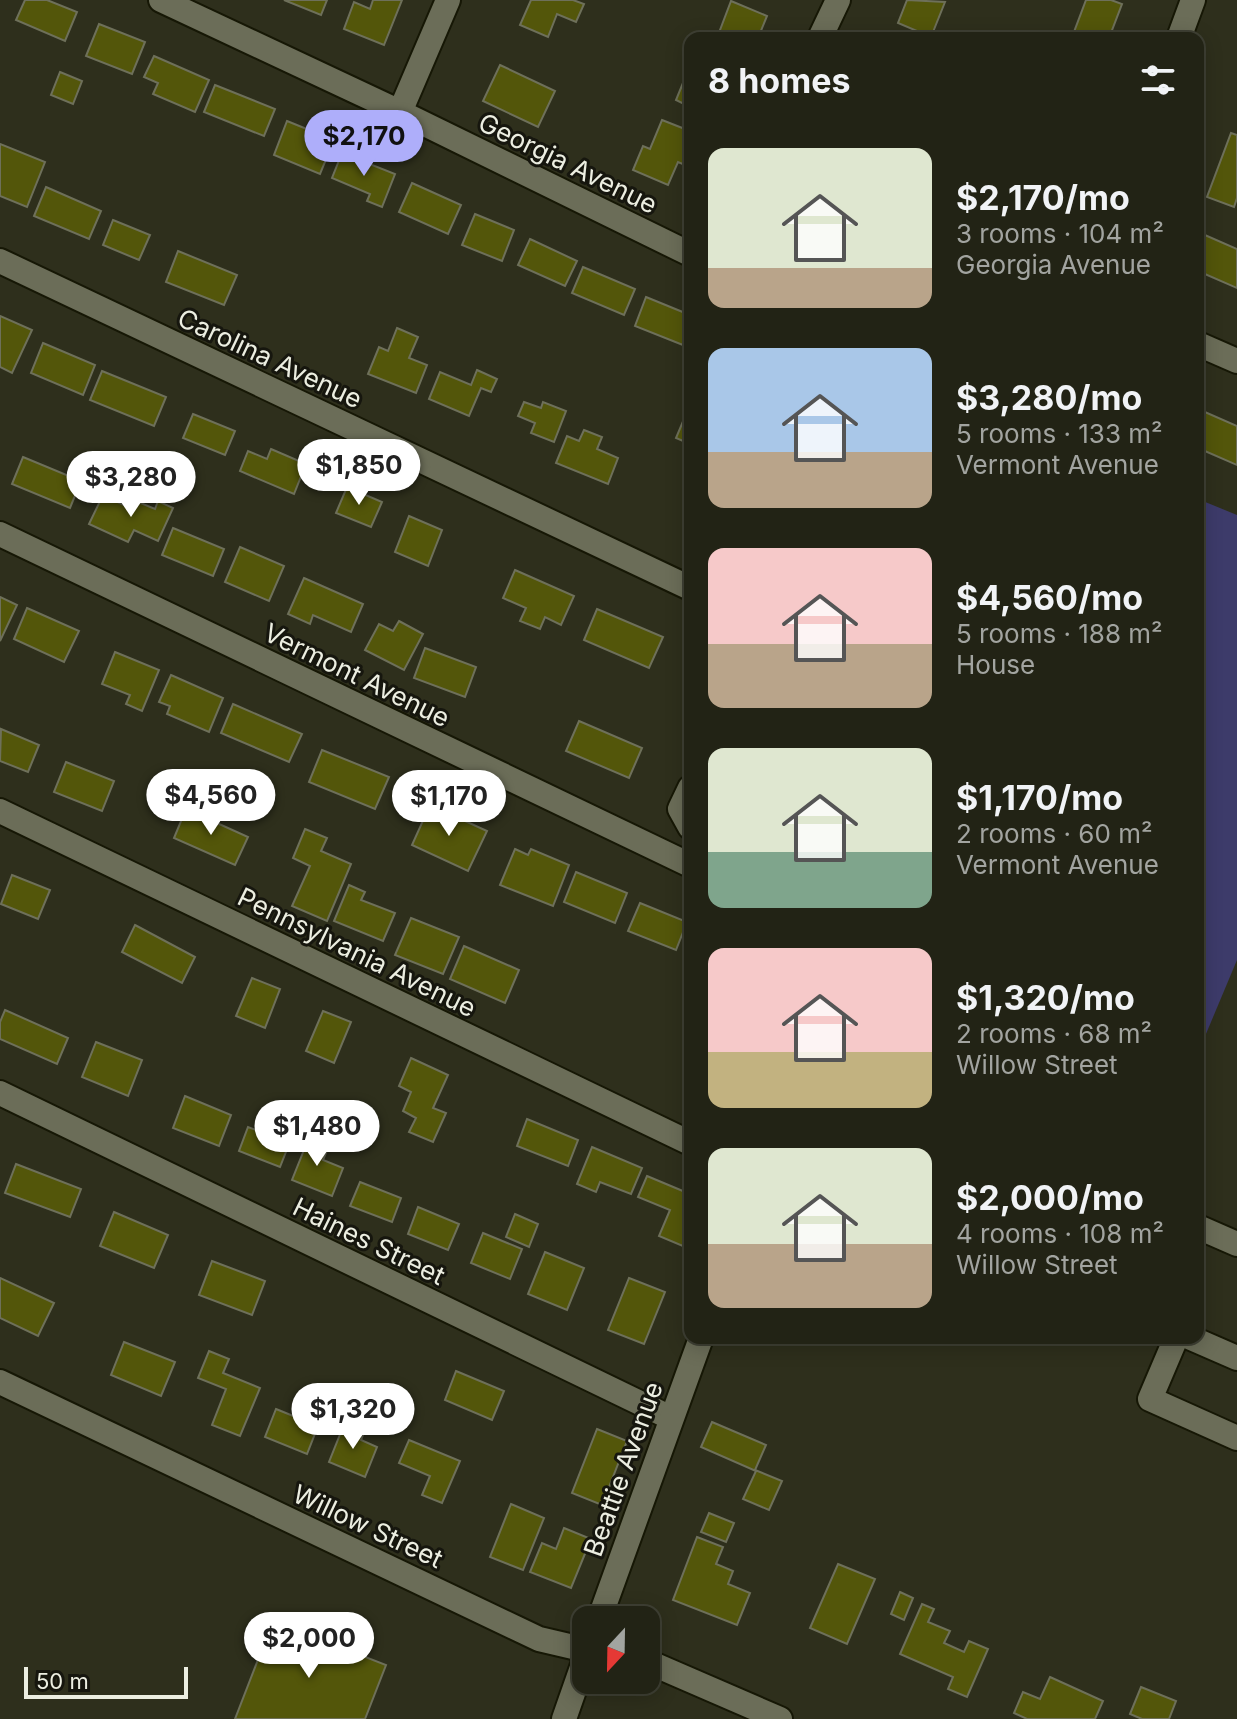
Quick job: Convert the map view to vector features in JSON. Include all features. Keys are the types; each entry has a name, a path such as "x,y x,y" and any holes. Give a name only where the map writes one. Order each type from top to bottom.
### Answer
{"street":[{"name":"Georgia Avenue","path":"161,0 400,112 684,251"},
{"path":"400,112 448,0"},
{"path":"823,32 838,0"},
{"path":"1181,32 1193,0"},
{"name":"Carolina Avenue","path":"0,261 684,585"},
{"path":"1204,347 1237,361"},
{"name":"Vermont Avenue","path":"0,534 684,862"},
{"name":"Pennsylvania Avenue","path":"0,811 684,1140"},
{"name":"Haines Street","path":"0,1093 671,1418"},
{"path":"1204,1230 1237,1244"},
{"name":"Beattie Avenue","path":"604,1606 699,1344"},
{"path":"1173,1344 1150,1399 1237,1438"},
{"path":"1204,1344 1237,1358"},
{"name":"Willow Street","path":"0,1382 539,1639 572,1647"},
{"path":"660,1667 780,1719"},
{"path":"564,1719 573,1694"}],"shaded area":[{"path":"1204,501 1237,515 1237,960 1204,1039"}],"building":[{"path":"25,0 47,0 77,12 65,41 16,20"},
{"path":"284,0 327,0 321,15"},
{"path":"373,0 402,0 384,45 344,29 354,2 370,9"},
{"path":"531,0 573,0 584,4 576,22 557,14 548,37 520,25"},
{"path":"907,0 945,2 933,32 919,32 898,23"},
{"path":"1086,0 1111,0 1122,4 1111,32 1074,32"},
{"path":"731,1 767,16 760,32 719,32"},
{"path":"99,24 145,42 132,74 86,56"},
{"path":"154,56 209,80 195,112 153,94 158,83 144,77"},
{"path":"500,65 555,91 538,127 483,101"},
{"path":"60,72 82,81 73,104 51,95"},
{"path":"684,80 684,104 676,100"},
{"path":"215,85 275,109 264,136 204,112"},
{"path":"662,120 684,129 684,164 678,162 668,185 633,170 643,146 650,149"},
{"path":"287,121 334,140 320,174 274,155"},
{"path":"1231,133 1237,135 1237,198 1234,207 1207,197"},
{"path":"0,144 45,162 27,207 0,196"},
{"path":"342,153 395,174 382,207 367,201 370,194 332,178"},
{"path":"412,183 461,205 448,234 399,212"},
{"path":"46,187 101,211 89,239 34,216"},
{"path":"475,214 514,230 502,261 462,245"},
{"path":"113,220 150,235 139,260 103,245"},
{"path":"1204,235 1237,249 1237,288 1204,274"},
{"path":"530,239 577,261 565,286 518,265"},
{"path":"178,251 237,275 224,305 166,282"},
{"path":"583,267 635,289 624,315 572,293"},
{"path":"646,297 684,313 684,345 635,326"},
{"path":"0,316 32,330 12,373 0,367"},
{"path":"397,328 418,337 409,358 427,365 416,393 368,374 379,347 388,351"},
{"path":"43,343 95,365 83,395 31,373"},
{"path":"477,370 497,379 491,392 481,388 469,416 429,399 440,372 471,385"},
{"path":"102,371 166,397 154,426 90,400"},
{"path":"524,402 541,408 543,402 566,411 554,442 531,433 535,423 518,416"},
{"path":"1204,412 1237,426 1237,465 1204,451"},
{"path":"193,414 235,431 225,455 183,438"},
{"path":"684,419 684,441 676,438"},
{"path":"584,430 602,437 597,449 618,458 608,484 556,463 567,436 579,441"},
{"path":"271,449 306,464 294,494 240,471 248,451 267,459"},
{"path":"23,457 81,481 70,508 12,484"},
{"path":"347,487 382,502 371,527 336,513"},
{"path":"103,495 132,509 136,501 155,509 158,501 173,508 158,541 134,530 128,542 89,524"},
{"path":"409,516 442,530 428,566 395,552"},
{"path":"173,528 224,549 213,576 162,555"},
{"path":"240,547 284,566 269,601 225,582"},
{"path":"515,570 574,596 561,625 545,617 540,629 520,621 526,608 503,598"},
{"path":"304,578 363,604 351,632 313,615 310,624 288,614"},
{"path":"0,597 17,605 0,641"},
{"path":"27,608 79,631 64,662 14,639"},
{"path":"597,609 663,637 649,668 584,640"},
{"path":"399,621 423,634 404,670 365,650 379,624 393,631"},
{"path":"425,648 476,667 465,697 414,678"},
{"path":"115,652 159,670 142,711 126,704 130,695 102,684"},
{"path":"171,675 223,698 209,732 167,714 170,706 159,702"},
{"path":"233,704 302,734 289,762 221,733"},
{"path":"579,721 642,748 629,778 566,751"},
{"path":"1,729 39,745 28,772 0,761"},
{"path":"322,750 389,777 375,809 309,782"},
{"path":"66,762 114,781 102,811 54,792"},
{"path":"430,805 487,831 468,871 412,845"},
{"path":"186,809 248,837 235,865 174,838"},
{"path":"305,829 327,838 321,851 351,864 327,921 292,906 310,866 293,858"},
{"path":"515,849 528,855 531,849 569,865 553,906 500,885"},
{"path":"576,872 627,893 615,923 564,902"},
{"path":"12,875 50,890 38,919 1,904"},
{"path":"349,885 365,892 361,900 395,913 383,941 334,921"},
{"path":"640,903 684,921 676,950 628,931"},
{"path":"411,918 459,937 443,974 395,955"},
{"path":"135,925 195,957 182,983 122,952"},
{"path":"464,946 519,970 505,1003 450,979"},
{"path":"252,978 280,989 265,1028 236,1016"},
{"path":"5,1010 68,1038 57,1064 0,1039 0,1022"},
{"path":"323,1011 351,1022 334,1063 306,1051"},
{"path":"96,1042 142,1060 128,1096 82,1077"},
{"path":"411,1058 448,1075 433,1108 446,1113 433,1142 409,1132 416,1118 403,1111 411,1092 399,1086"},
{"path":"185,1096 231,1115 219,1146 173,1128"},
{"path":"527,1119 578,1140 568,1166 517,1146"},
{"path":"271,1125 293,1134 280,1167 239,1151 248,1127 267,1134"},
{"path":"310,1135 330,1143 323,1160 343,1168 332,1196 292,1180"},
{"path":"592,1147 642,1168 631,1194 600,1182 596,1192 577,1184"},
{"path":"16,1164 81,1189 70,1217 5,1193"},
{"path":"647,1176 684,1191 684,1246 659,1236 670,1210 638,1197"},
{"path":"360,1182 401,1198 392,1222 350,1206"},
{"path":"418,1207 459,1224 448,1250 408,1234"},
{"path":"114,1212 168,1235 154,1268 100,1246"},
{"path":"515,1214 538,1224 529,1247 506,1237"},
{"path":"483,1233 522,1249 510,1279 471,1263"},
{"path":"545,1252 584,1268 567,1310 528,1294"},
{"path":"212,1261 265,1281 252,1315 199,1295"},
{"path":"0,1278 54,1303 38,1336 0,1318"},
{"path":"629,1278 665,1292 644,1344 608,1330"},
{"path":"124,1342 175,1362 161,1396 111,1375"},
{"path":"209,1351 229,1359 223,1373 260,1388 240,1436 212,1425 226,1389 198,1378"},
{"path":"456,1371 504,1391 492,1420 445,1400"},
{"path":"276,1409 318,1426 307,1454 265,1437"},
{"path":"345,1422 365,1430 361,1440 377,1447 365,1477 329,1462"},
{"path":"712,1422 766,1445 755,1470 782,1481 769,1510 743,1499 756,1471 701,1447"},
{"path":"597,1429 627,1441 602,1505 572,1493"},
{"path":"409,1440 460,1461 442,1503 422,1495 430,1476 399,1463"},
{"path":"511,1504 544,1518 523,1570 490,1557"},
{"path":"709,1513 734,1523 726,1542 701,1532"},
{"path":"564,1528 591,1539 571,1588 530,1572 542,1543 556,1549"},
{"path":"697,1537 723,1547 716,1564 733,1571 728,1584 750,1593 737,1625 673,1600"},
{"path":"838,1564 875,1579 847,1644 810,1628"},
{"path":"900,1592 913,1598 904,1620 891,1614"},
{"path":"922,1604 934,1609 928,1622 950,1631 944,1643 964,1652 969,1641 988,1649 967,1697 948,1689 953,1677 900,1654"},
{"path":"273,1621 386,1665 365,1719 235,1719"},
{"path":"1050,1677 1103,1701 1095,1719 1027,1719 1014,1713 1023,1692 1040,1699"},
{"path":"1141,1687 1176,1701 1169,1719 1142,1719 1130,1714"}]}
